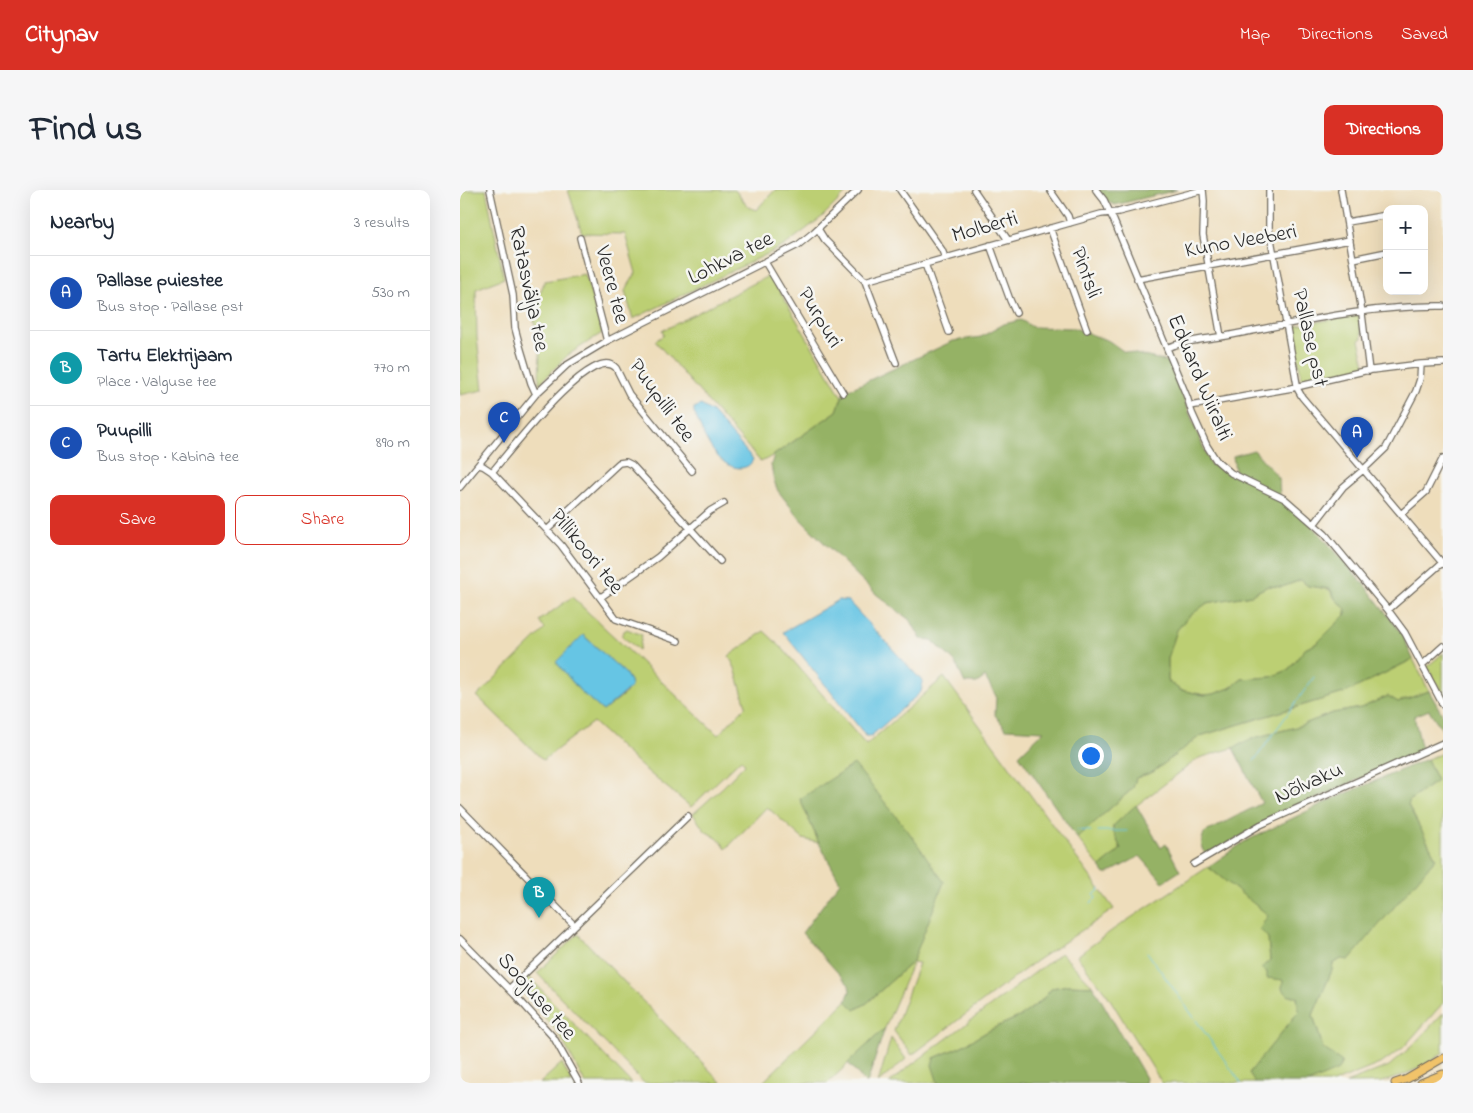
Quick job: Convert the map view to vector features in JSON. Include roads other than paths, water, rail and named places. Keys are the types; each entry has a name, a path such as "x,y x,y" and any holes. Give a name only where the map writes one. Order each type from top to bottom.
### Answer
{"main road":[{"path":"1396,1083 1407,1079 1443,1058"},
{"path":"1421,1083 1443,1074"}],"street":[{"name":"Ratasvälja tee","path":"490,190 514,301 515,328 531,384 536,394"},
{"name":"Lohkva tee","path":"460,487 536,394 567,365 608,340 798,245 818,229 858,190"},
{"path":"900,190 942,250 945,258"},
{"path":"974,190 1008,240"},
{"path":"1050,190 1068,216 1070,223"},
{"name":"Eduard Wiiralti","path":"1096,190 1104,200 1110,213 1207,446 1223,466 1241,478 1285,499 1326,534 1388,610 1404,633 1443,705"},
{"path":"1203,190 1203,235 1221,337"},
{"name":"Molberti","path":"865,281 1050,228 1203,190"},
{"name":"Pallase pst","path":"1269,190 1268,228 1297,386 1302,397 1443,563"},
{"path":"1342,190 1362,312 1369,371"},
{"path":"1347,222 1383,216"},
{"name":"Pintsli","path":"1050,228 1087,330"},
{"path":"818,229 825,240 865,281 896,363"},
{"name":"Veere tee","path":"580,238 608,340"},
{"name":"Kuno Veeberi","path":"1138,279 1350,240"},
{"path":"990,245 1016,313"},
{"path":"1354,259 1383,253"},
{"name":"Purpuri","path":"765,262 843,392"},
{"path":"925,264 949,332"},
{"path":"1167,348 1286,324 1362,312 1411,305 1443,306"},
{"name":"Puupilli tee","path":"492,472 567,386 587,371 606,363 616,368 629,394 692,471"},
{"path":"1190,406 1369,371 1443,363"},
{"path":"1315,523 1343,487 1364,470 1386,448 1416,391 1420,379 1421,364"},
{"path":"1401,514 1426,492 1443,458"},
{"path":"547,530 619,463 626,462 632,465 720,561"},
{"name":"Pillikoori tee","path":"479,465 492,472 547,530 601,597 616,619 678,641"},
{"path":"601,597 658,557 710,511 724,503"},
{"path":"1388,610 1443,563"},
{"path":"1422,665 1443,646"},
{"name":"Nõlvaku","path":"1194,864 1260,825 1443,743"},
{"path":"460,808 574,925"},
{"path":"509,989 688,816"},
{"name":"Soojuse tee","path":"460,939 554,1038 579,1083"},
{"path":"1431,1083 1443,1079"}],"water":[{"path":"701,405 712,412 753,459 751,463 741,468 732,466 724,462 717,455 706,438 694,412 694,408"},
{"path":"839,600 848,601 923,682 921,692 871,736 866,736 783,632"},
{"path":"583,635 625,673 630,681 631,687 603,711 580,691 556,662"}],"waterway":[{"path":"1254,761 1314,677"},
{"path":"1077,830 1091,831"},
{"path":"1098,831 1127,831"},
{"path":"1091,903 1096,898 1094,895 1100,889"},
{"path":"1147,952 1241,1083"}],"place":[{"name":"Puupilli","path":"504,443"},
{"name":"Pallase puiestee","path":"1357,458"},
{"name":"Tartu Elektrijaam","path":"539,918"}]}
